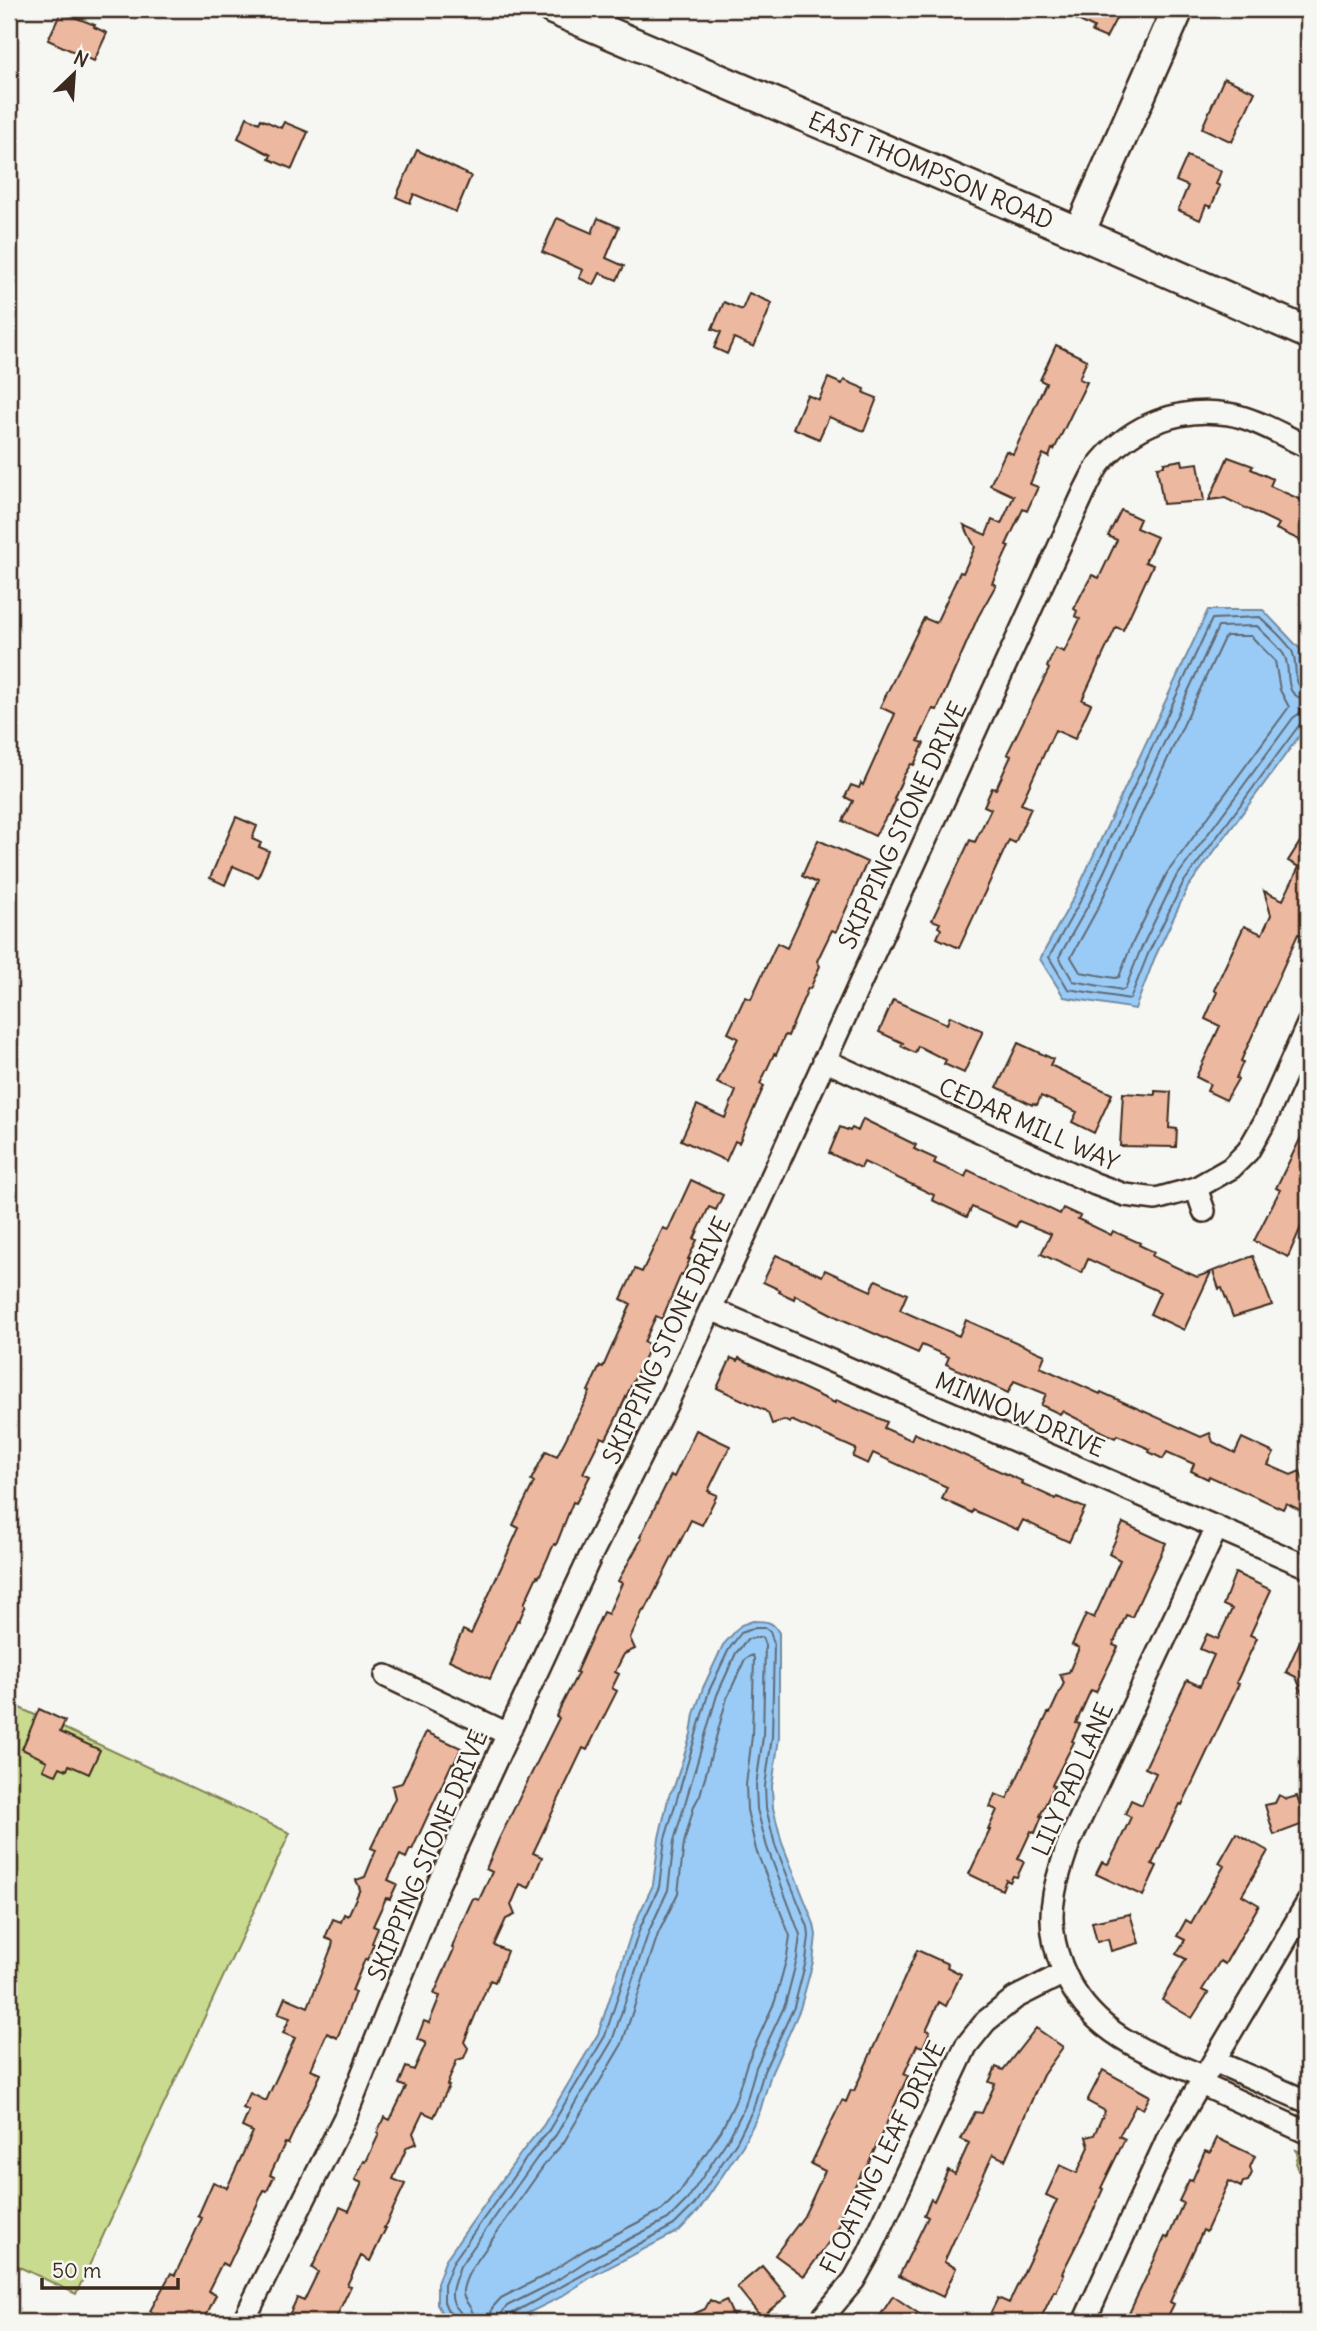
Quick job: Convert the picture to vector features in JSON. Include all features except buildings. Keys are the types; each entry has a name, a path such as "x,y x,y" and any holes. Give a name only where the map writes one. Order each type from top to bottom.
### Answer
{"main road":[{"name":"EAST THOMPSON ROAD","path":"553,9 1308,333"},
{"path":"1079,233 1178,9"}],"street":[{"name":"SKIPPING STONE DRIVE","path":"243,2322 346,2115 438,1887 591,1555 711,1309 1099,464 1119,443 1148,425 1175,415 1203,412 1230,414 1308,447"},
{"name":"CEDAR MILL WAY","path":"824,1060 1095,1184 1125,1195 1156,1199 1196,1188 1231,1168 1248,1151 1264,1123 1308,1024"},
{"path":"1196,1188 1204,1211"},
{"name":"MINNOW DRIVE","path":"711,1309 1308,1567"},
{"name":"LILY PAD LANE","path":"1217,1527 1069,1843 1059,1872 1051,1921 1063,1973 1082,2001 1104,2024 1154,2056 1206,2074 1308,2102"},
{"path":"386,1676 508,1734"},
{"path":"1084,2322 1167,2140 1308,1902"},
{"name":"FLOATING LEAF DRIVE","path":"819,2322 837,2304 864,2262 966,2046 986,2021 1015,1998 1063,1973"},
{"name":"LILY PAD LANE","path":"1206,2074 1308,2133"}],"green space":[{"path":"9,1703 290,1833 76,2294 9,2262"},
{"path":"1296,2150 1308,2155 1308,2192 1296,2163"}],"water":[{"path":"1208,610 1263,610 1300,649 1308,704 1308,724 1188,887 1155,957 1135,1009 1064,997 1040,959 1075,895"},
{"path":"753,1621 769,1622 779,1633 779,1738 772,1786 773,1808 782,1843 816,1935 813,1962 800,2009 771,2074 760,2111 743,2145 699,2210 679,2231 510,2322 453,2322 443,2316 437,2304 437,2283 446,2259 543,2126 598,2034 634,1925 653,1885 659,1838 669,1795 691,1734 694,1714 703,1688 723,1645 741,1625"}]}
